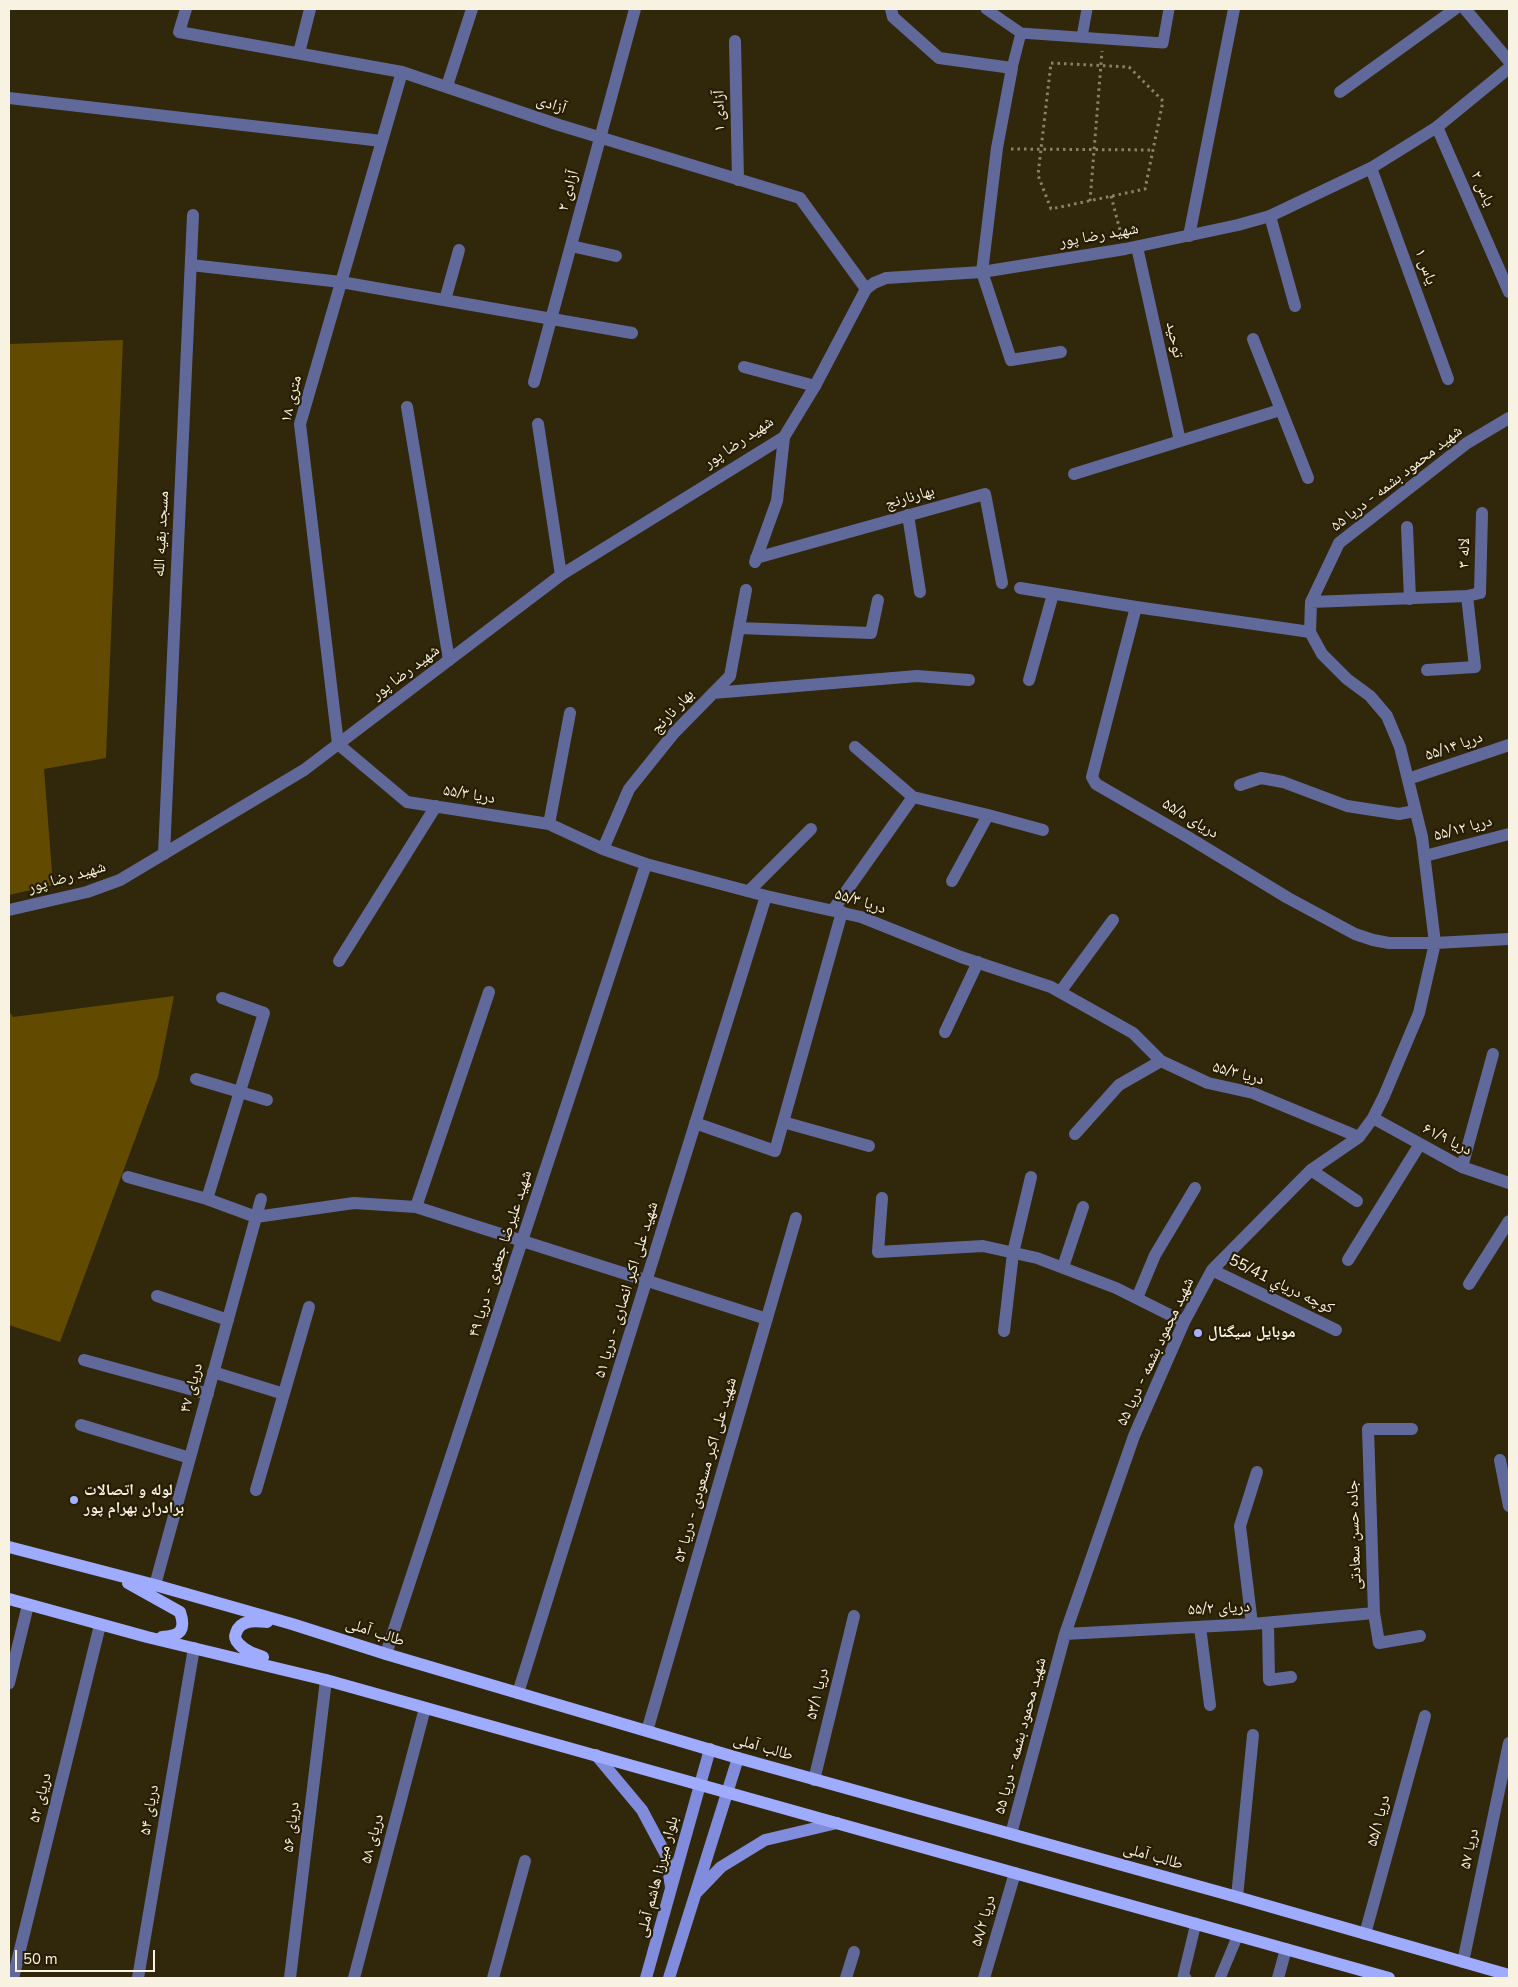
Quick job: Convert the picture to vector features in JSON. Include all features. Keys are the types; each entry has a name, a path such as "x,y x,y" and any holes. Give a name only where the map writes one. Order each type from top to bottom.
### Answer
{"main road":[{"name":"طالب آملی","path":"9,1547 111,1573 292,1624 386,1654 814,1780 1238,1897 1509,1975"},
{"path":"111,1573 180,1612 183,1620 182,1629 179,1633 170,1637 147,1637"},
{"path":"9,1599 100,1625 326,1680 1389,1978"},
{"path":"292,1624 256,1620 244,1622 236,1631 235,1638 238,1643 250,1652 326,1680"},
{"name":"بلوار میرزا هاشم آملی","path":"646,1978 672,1892 710,1749"},
{"path":"596,1756 642,1810 666,1855 672,1892"},
{"path":"669,1978 738,1758"},
{"path":"693,1897 721,1867 765,1840 837,1823"},
{"path":"653,1958 673,1964"}],"street":[{"name":"آزادی","path":"186,9 179,32 402,72 600,138 800,198 866,288"},
{"path":"299,53 310,9"},
{"path":"447,86 472,9"},
{"name":"آزادی ۲","path":"534,382 635,9"},
{"path":"891,9 892,17 939,58 1012,68 997,148 982,272 1011,360 1060,352"},
{"path":"1189,236 1234,9"},
{"path":"1340,92 1455,9"},
{"path":"1465,9 1509,61"},
{"name":"آزادی ۱","path":"735,41 738,180"},
{"name":"شهید رضا پور","path":"9,910 105,886 120,880 304,770 561,575 784,437 815,386 866,288 874,283 886,278 982,272 1131,248 1238,225 1270,216 1371,168 1437,127 1509,68"},
{"name":"۱۸ متری","path":"338,744 300,424 402,72"},
{"path":"9,98 382,141"},
{"name":"یاس ۲","path":"1437,127 1509,292"},
{"name":"یاس ۱","path":"1371,168 1448,378"},
{"name":"مسجد بقیه الله","path":"164,854 193,215"},
{"path":"1270,216 1295,306"},
{"path":"571,246 616,256"},
{"name":"توحید","path":"1131,248 1180,441"},
{"path":"445,300 459,250"},
{"path":"191,265 341,282 632,333"},
{"path":"1252,339 1308,478"},
{"path":"744,367 815,386"},
{"path":"407,407 449,660"},
{"path":"1074,474 1280,410"},
{"name":"شهید محمود بشمه - دریا ۵۵","path":"1011,1834 1065,1634 1134,1436 1184,1322 1212,1270 1311,1170 1359,1137 1373,1118 1384,1096 1419,1013 1435,943 1425,856 1400,747 1387,716 1370,696 1347,678 1322,654 1310,632 1311,602 1339,543 1467,443 1509,418"},
{"path":"538,424 561,575"},
{"name":"بهارنارنج","path":"784,437 777,501 755,561 985,494 1002,584"},
{"name":"لاله ۳","path":"1466,596 1480,594 1482,513"},
{"path":"908,515 920,592"},
{"path":"1407,527 1410,599"},
{"path":"1020,588 1310,632"},
{"name":"بهار نارنج","path":"603,849 629,789 674,734 730,676 746,590"},
{"path":"1029,680 1053,594"},
{"path":"1311,602 1466,596 1475,667 1427,670"},
{"path":"739,628 871,633 878,600"},
{"name":"دریای ۵۵/۵","path":"1136,607 1092,777 1096,784 1288,898 1355,934 1389,943 1435,943 1509,939"},
{"path":"713,693 917,676 969,680"},
{"path":"549,824 570,713"},
{"name":"دریا ۵۵/۳","path":"338,744 407,802 549,824 603,849 646,864 766,896 861,917 978,962 1051,987 1133,1033 1161,1061 1208,1084 1253,1092 1359,1137"},
{"name":"دریا ۵۵/۱۴","path":"1408,779 1509,745"},
{"path":"855,748 912,797 988,814 1043,830"},
{"path":"1240,785 1261,778 1283,782 1347,806 1399,814 1416,811"},
{"path":"695,1123 775,1151 838,911 912,797"},
{"path":"339,961 436,806"},
{"path":"952,881 988,814"},
{"path":"748,891 811,828"},
{"name":"دریا ۵۵/۱۲","path":"1425,856 1509,834"},
{"name":"شهید علیرضا جعفری - دریا ۴۹","path":"386,1654 646,864"},
{"name":"شهید علی اکبر انصاری - دریا ۵۱","path":"518,1693 766,896"},
{"path":"1060,992 1113,920"},
{"path":"945,1032 978,962"},
{"path":"416,1207 489,992"},
{"path":"207,1199 264,1013 222,998"},
{"path":"1462,1167 1493,1054"},
{"path":"1075,1134 1119,1085 1161,1061"},
{"path":"196,1079 267,1100"},
{"name":"دریا ۶۱/۹","path":"1373,1118 1462,1167 1509,1184"},
{"path":"783,1122 869,1146"},
{"path":"1348,1260 1420,1144"},
{"path":"1311,1170 1357,1201"},
{"path":"128,1177 207,1199 256,1217 354,1203 416,1207 767,1319"},
{"path":"1004,1331 1013,1253 1031,1177"},
{"path":"1138,1298 1155,1255 1195,1188"},
{"path":"882,1198 878,1252 983,1246 1037,1258 1116,1288 1184,1322"},
{"name":"دریای ۴۷","path":"155,1585 261,1199"},
{"path":"1062,1267 1083,1207"},
{"name":"شهید علی اکبر مسعودی - دریا ۵۳","path":"647,1731 796,1218"},
{"path":"1469,1284 1509,1221"},
{"name":"كوچه درياي 55/41","path":"1212,1270 1336,1330"},
{"path":"157,1296 228,1320"},
{"path":"256,1490 309,1307"},
{"path":"84,1360 208,1394"},
{"path":"213,1372 284,1394"},
{"path":"81,1425 190,1458"},
{"name":"جاده حسن سعادتی","path":"1412,1429 1368,1429 1374,1613 1379,1643 1420,1636"},
{"path":"1500,1460 1509,1506"},
{"path":"1252,1624 1240,1526 1257,1472"},
{"path":"9,1683 28,1605"},
{"name":"دریای ۵۵/۲","path":"1065,1634 1268,1623 1374,1613"},
{"name":"دریا ۵۳/۱","path":"814,1780 854,1616"},
{"path":"1268,1623 1269,1680 1291,1677"},
{"name":"دریای ۵۲","path":"13,1978 100,1625"},
{"path":"1200,1627 1210,1705"},
{"name":"دریای ۵۴","path":"138,1978 194,1648"},
{"name":"دریای ۵۶","path":"290,1978 326,1680"},
{"name":"دریای ۵۸","path":"354,1978 425,1708"},
{"name":"دریا ۵۵/۱","path":"1365,1934 1425,1716"},
{"path":"1238,1897 1253,1735"},
{"name":"دریا ۵۷","path":"1463,1962 1509,1743"},
{"path":"493,1978 525,1861"},
{"name":"دریا ۵۸/۲","path":"984,1978 1015,1873"},
{"path":"1278,1978 1286,1949"},
{"path":"846,1978 854,1952"}],"lane":[{"path":"986,9 1021,33 1163,42 1169,9"},
{"path":"1082,37 1088,9"},
{"path":"1012,68 1021,33"},
{"path":"1186,1978 1183,1977 1196,1923"},
{"path":"1220,1978 1238,1935"}],"path":[{"path":"1090,201 1104,38"},
{"path":"1050,62 1101,65 1129,67 1163,101 1146,189 1051,209 1038,176 1050,62"},
{"path":"997,148 1153,150"},
{"path":"1111,196 1131,248"}],"shaded area":[{"path":"123,340 106,758 44,769 53,885 9,895 9,344"},
{"path":"174,996 158,1077 60,1342 9,1325 9,1011 13,1017"}],"place":[{"name":"موبایل سیگنال","path":"1198,1333"},
{"name":"لوله و اتصالات برادران بهرام پور","path":"74,1500"}]}
